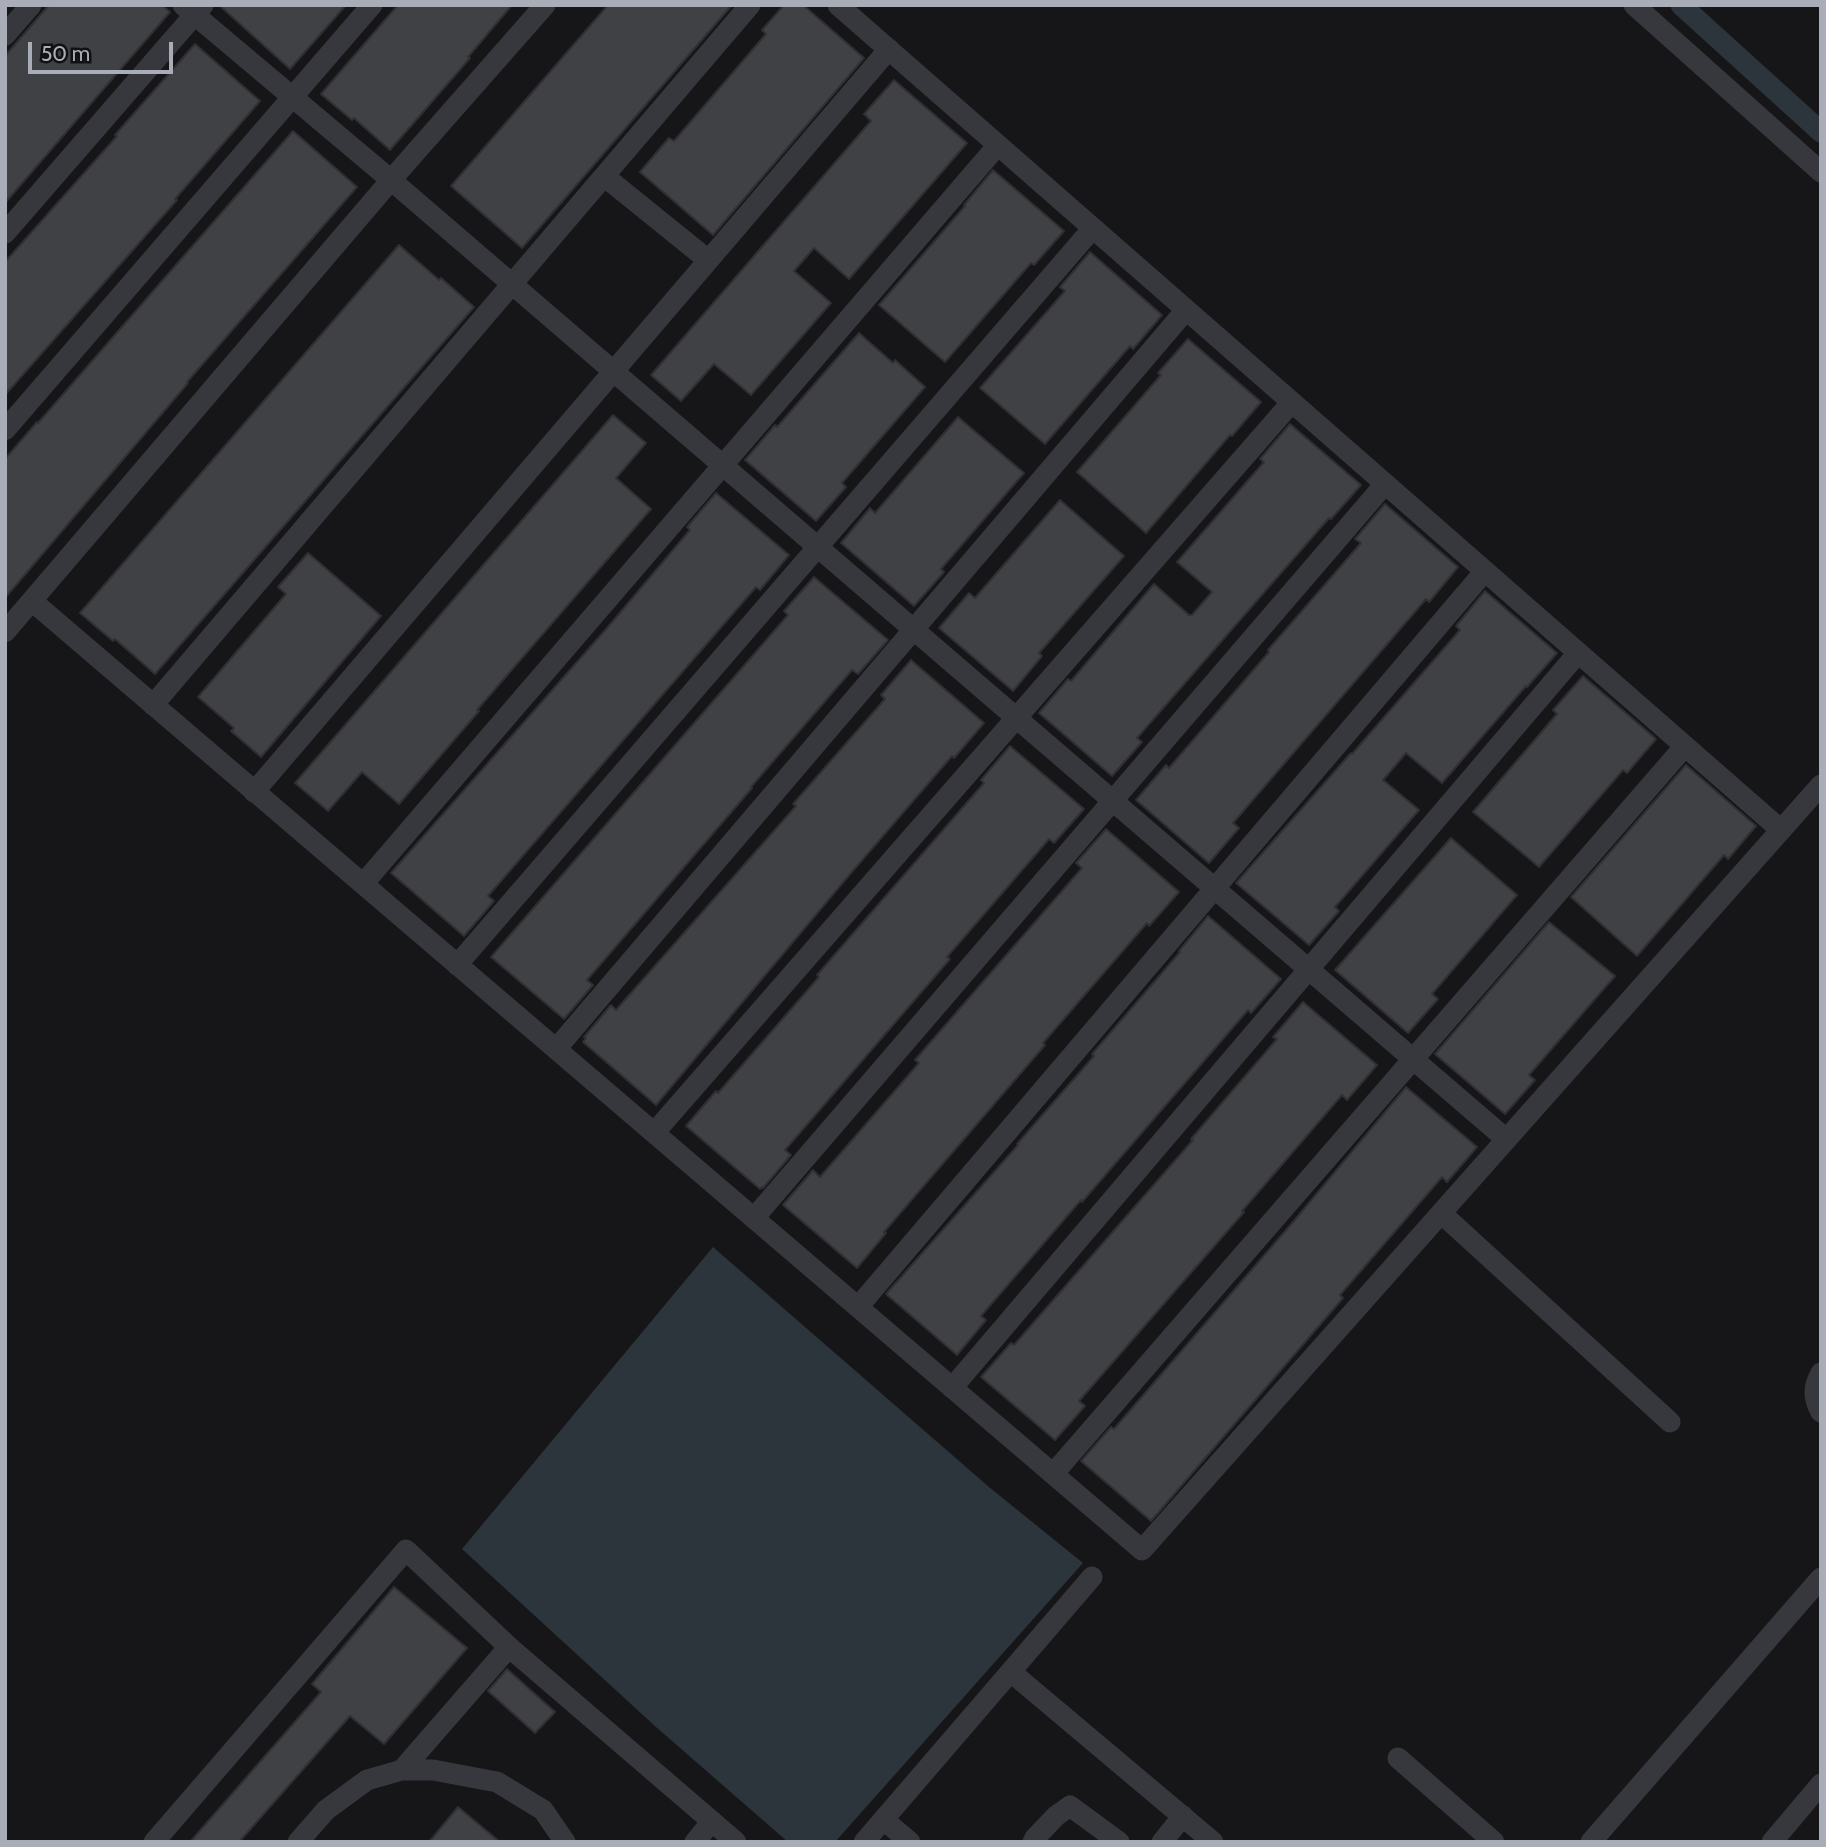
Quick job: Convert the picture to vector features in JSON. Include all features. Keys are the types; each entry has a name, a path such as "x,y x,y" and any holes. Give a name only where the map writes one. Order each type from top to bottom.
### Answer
{"street":[{"path":"5,35 31,5"},
{"path":"5,430 372,5"},
{"path":"5,632 391,180 545,5"},
{"path":"153,705 750,5"},
{"path":"838,5 1781,830"},
{"path":"1634,5 1821,172"},
{"path":"5,233 193,9 292,97 1506,1139"},
{"path":"254,792 889,49"},
{"path":"363,884 998,145"},
{"path":"604,176 708,260"},
{"path":"457,965 1093,228"},
{"path":"556,1049 1186,310"},
{"path":"654,1133 1292,402"},
{"path":"754,1218 1385,484"},
{"path":"858,1307 1485,571"},
{"path":"32,601 1142,1550 1821,785"},
{"path":"952,1388 1578,653"},
{"path":"1054,1474 1685,746"},
{"path":"1441,1213 1670,1422"},
{"path":"1821,1373 1816,1382 1814,1399 1821,1412"},
{"path":"154,1842 406,1550 509,1647 736,1842"},
{"path":"864,1842 1092,1577"},
{"path":"1591,1842 1821,1578"},
{"path":"402,1770 509,1647"},
{"path":"1011,1672 1213,1842"},
{"path":"1398,1758 1494,1842"},
{"path":"298,1842 326,1810 367,1780 402,1770 433,1770 497,1782 543,1810 565,1842"},
{"path":"1772,1842 1821,1784"},
{"path":"1033,1842 1056,1816 1070,1806 1119,1842"},
{"path":"1162,1842 1183,1816"},
{"path":"884,1820 909,1842"},
{"path":"695,1842 712,1821"}],"shaded area":[{"path":"713,1247 989,1487 1083,1563 835,1842 788,1842 656,1727 462,1549"}],"building":[{"path":"49,5 162,5 170,12 5,203 5,56"},
{"path":"219,5 346,5 290,69"},
{"path":"398,5 512,5 390,150 354,118 352,120 321,94"},
{"path":"608,5 732,5 522,248 451,186"},
{"path":"784,5 803,5 864,58 713,235 640,172 669,138 674,141 766,34 762,30"},
{"path":"195,44 260,101 175,199 177,200 5,395 5,262"},
{"path":"894,80 967,143 849,279 814,248 794,271 831,303 751,395 714,364 681,401 651,375 871,121 864,114"},
{"path":"293,131 357,187 187,382 5,598 5,459"},
{"path":"993,170 1064,231 1034,265 1031,263 945,362 879,305"},
{"path":"399,245 474,307 155,674 80,613"},
{"path":"1090,252 1162,315 1133,349 1130,346 1045,444 980,388 1065,291 1060,287"},
{"path":"859,333 925,387 842,483 846,487 816,521 745,460"},
{"path":"1188,339 1261,402 1146,533 1077,472 1161,375 1158,373"},
{"path":"613,415 646,443 616,478 651,509 399,804 362,772 328,811 295,783"},
{"path":"958,417 1024,473 941,569 944,572 914,606 841,543 870,508 875,513"},
{"path":"1290,424 1361,485 1137,738 1142,742 1112,776 1039,713 1068,679 1071,681 1154,584 1189,615 1192,615 1212,592 1177,562 1264,462 1260,459"},
{"path":"716,493 789,555 760,590 756,587 488,896 494,901 464,936 391,873 607,628 690,530 687,527"},
{"path":"1060,500 1124,556 1039,653 1042,656 1013,691 939,628 969,593 975,598"},
{"path":"1385,504 1458,567 1429,602 1426,599 1233,823 1239,828 1209,863 1136,800 1166,765 1169,768 1361,543 1355,539"},
{"path":"308,553 381,616 261,757 231,731 234,728 198,697 286,594 278,587"},
{"path":"814,577 888,640 858,674 852,670 751,787 587,980 593,985 564,1019 491,957 788,615 784,611"},
{"path":"1485,591 1557,653 1442,783 1406,753 1383,780 1419,810 1335,907 1339,911 1309,945 1236,883 1460,630 1456,626"},
{"path":"911,660 984,723 851,873 656,1105 583,1042 586,1038 584,1037 611,1005 616,1010 796,806 793,804 885,699 881,695"},
{"path":"1583,676 1656,739 1627,773 1623,770 1539,867 1473,812 1557,714 1553,710"},
{"path":"1010,746 1084,809 1054,843 1049,839 947,957 950,959 785,1150 791,1155 760,1189 686,1126 819,977 817,975 984,783 981,780"},
{"path":"1686,765 1756,826 1728,859 1724,855 1637,956 1571,897"},
{"path":"1106,829 1179,892 1149,926 1147,923 1043,1043 1045,1045 884,1232 886,1233 857,1268 783,1205 813,1170 820,1177 919,1063 915,1060 1082,868 1076,863"},
{"path":"1451,838 1517,895 1432,994 1438,999 1408,1033 1335,970"},
{"path":"1208,916 1281,979 1251,1013 1248,1010 981,1316 986,1320 957,1355 886,1294 1094,1056 1092,1054"},
{"path":"1549,922 1615,976 1529,1075 1535,1080 1505,1114 1435,1054"},
{"path":"1303,1002 1377,1065 1347,1100 1342,1095 1242,1211 1244,1212 1079,1401 1085,1406 1055,1440 981,1377 1011,1343 1014,1345 1193,1140 1191,1139 1277,1039 1273,1037"},
{"path":"1406,1087 1477,1147 1447,1182 1442,1177 1340,1295 1343,1298 1151,1521 1081,1461 1111,1427 1114,1429"},
{"path":"394,1587 467,1648 384,1744 350,1716 239,1842 190,1842 321,1692 312,1684"},
{"path":"507,1669 555,1712 535,1733 488,1691"},
{"path":"458,1807 500,1842 429,1842"}],"waterway":[{"path":"1681,5 1821,132"}]}
